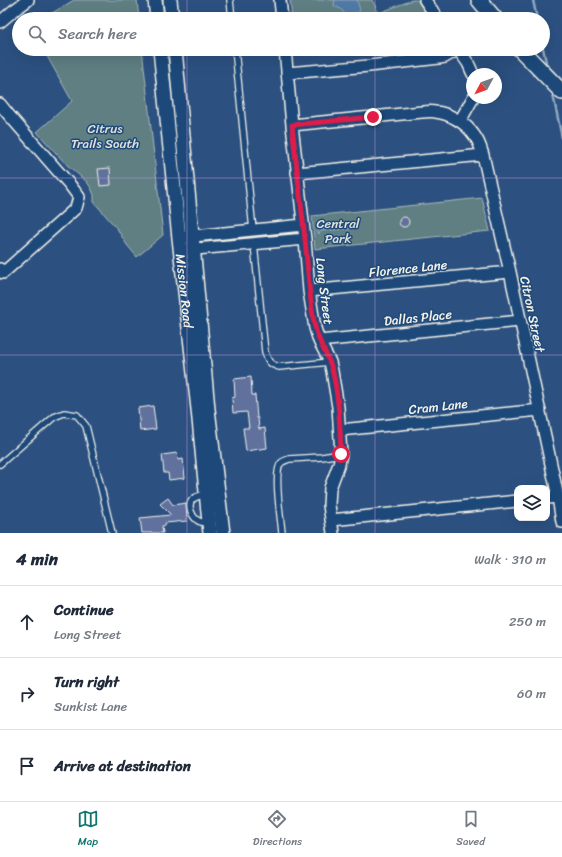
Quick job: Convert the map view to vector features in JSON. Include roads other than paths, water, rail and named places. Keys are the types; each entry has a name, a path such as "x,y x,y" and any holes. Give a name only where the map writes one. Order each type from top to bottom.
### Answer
{"main road":[{"path":"479,0 488,12"},
{"path":"527,56 562,92"}],"street":[{"path":"0,22 13,10 28,0"},
{"path":"155,0 156,12"},
{"path":"170,0 171,12"},
{"path":"280,0 281,12"},
{"path":"426,0 434,12"},
{"name":"Mission Road","path":"161,56 184,246 208,408 223,533"},
{"name":"Mission Road","path":"176,56 192,236 184,246 210,528"},
{"name":"Long Street","path":"286,56 297,174 315,328 319,341 330,362 338,407 341,454 330,488 329,505 333,533"},
{"path":"287,73 369,66 447,56"},
{"path":"463,56 470,68"},
{"path":"0,104 79,197 76,208 2,271"},
{"path":"292,125 422,112 446,114 460,121 470,104"},
{"name":"Citron Street","path":"460,121 468,127 474,135 483,155 540,410 552,497 562,522"},
{"path":"297,174 483,155"},
{"path":"192,236 303,225"},
{"path":"253,230 254,244"},
{"path":"184,246 254,244 305,239"},
{"name":"Florence Lane","path":"310,291 510,272"},
{"name":"Dallas Place","path":"319,341 520,321"},
{"name":"Cram Lane","path":"340,430 540,410"},
{"path":"331,520 514,501"}],"lane":[{"path":"230,0 231,12"},
{"path":"236,56 253,230"},
{"path":"254,244 265,352 268,360 273,365 279,367 330,362"},
{"path":"0,464 54,417 64,414 77,415 86,426 112,533"},
{"path":"282,533 277,486 277,472 280,463 290,459 341,454"},
{"path":"207,494 192,500 190,509 198,521 210,528"}],"water":[{"path":"335,0 357,0 360,10 359,12 343,12 341,9 334,6"},
{"path":"348,226 350,228 349,230 321,231 319,234 318,233 318,227 321,230"}],"waterway":[{"path":"533,0 536,12"},
{"path":"545,56 547,67"},
{"path":"552,90 562,138"}],"park label":[{"name":"Citrus Trails South","path":"105,136"},
{"name":"Central Park","path":"338,230"}]}
